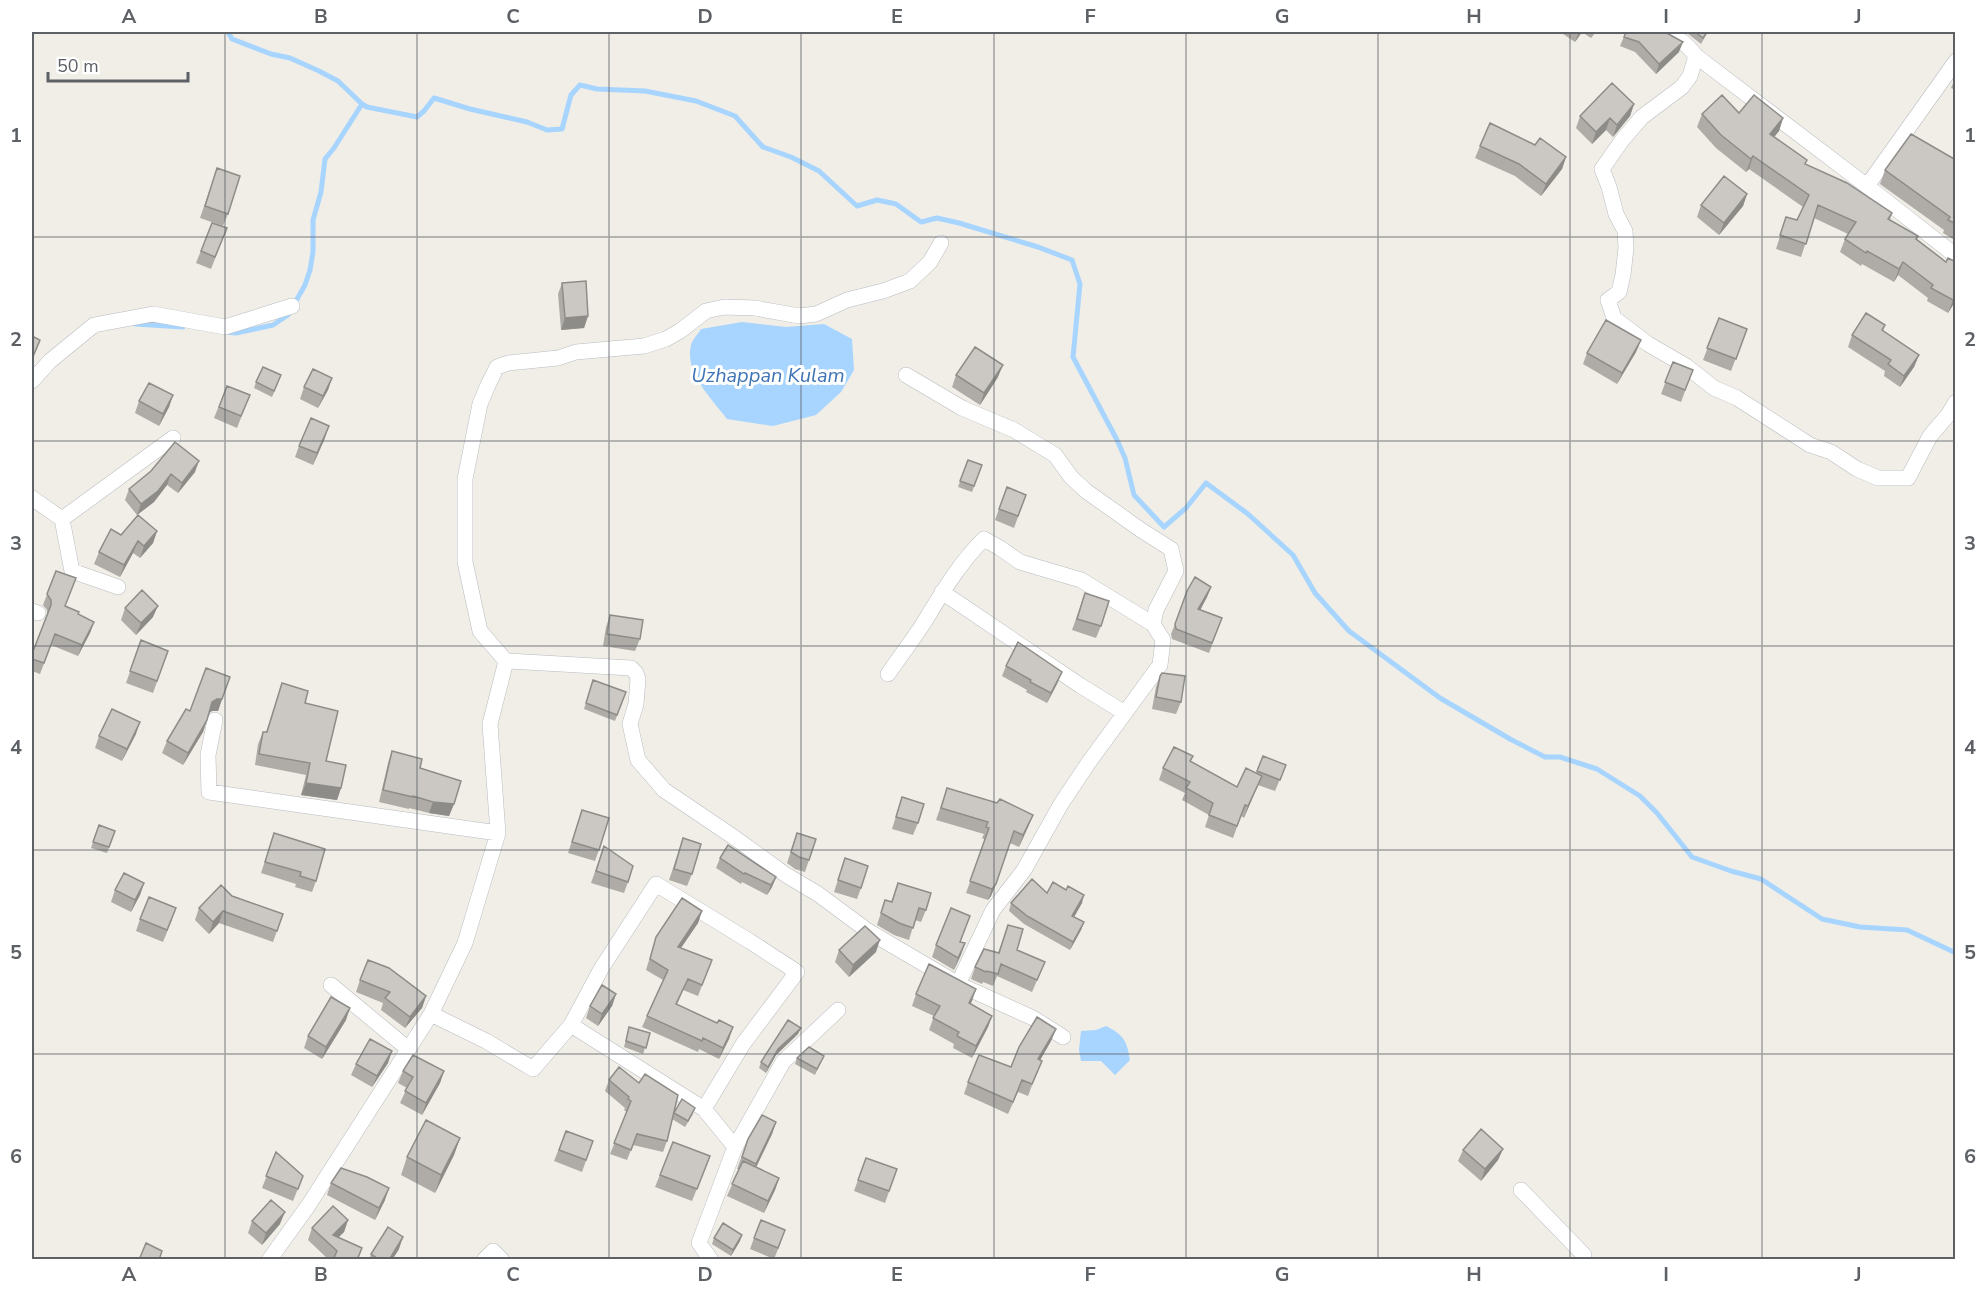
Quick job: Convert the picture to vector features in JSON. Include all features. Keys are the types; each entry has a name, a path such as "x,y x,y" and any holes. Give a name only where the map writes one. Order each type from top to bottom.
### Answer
{"street":[{"path":"1669,32 1679,37 1696,56 1956,256"},
{"path":"1696,56 1690,76 1683,87 1642,117 1602,169 1616,214 1625,231 1623,275 1618,292 1608,300 1614,318 1648,344 1686,366 1714,388 1737,398 1810,445 1830,452 1857,469 1878,478 1908,478 1930,436 1956,402"},
{"path":"1867,186 1956,61"},
{"path":"941,243 930,262 910,281 847,300 816,314 800,316 754,308 724,307 705,311 680,331 666,339 644,346 576,352 558,358 508,363 497,367 480,404 465,479 465,561 480,631 506,661 631,668 636,673 638,680 636,704 630,724 638,760 663,790 786,875 818,894 868,931 958,984 1034,1018 1063,1037"},
{"path":"32,381 50,361 94,325 153,314 225,327 292,306"},
{"path":"906,375 962,408 1014,430 1055,455 1071,477 1086,491 1171,549 1176,571 1156,610 1153,624"},
{"path":"62,519 173,438"},
{"path":"32,498 62,519 72,571 118,587"},
{"path":"888,674 942,592 975,547 984,539 1020,562 1081,580 1153,624 1163,640 1160,665 1061,804 1024,870 993,910 958,984"},
{"path":"942,592 1125,713"},
{"path":"268,1260 308,1206 430,1014 465,943 498,833 490,724 506,661"},
{"path":"215,720 208,754 209,792 498,833"},
{"path":"430,1014 467,1031 533,1069 571,1025 601,969 656,884 797,972 743,1044 704,1109"},
{"path":"331,985 407,1048"},
{"path":"711,1260 699,1243 735,1147 783,1062 838,1010"},
{"path":"571,1025 704,1109 735,1147"},
{"path":"1521,1190 1584,1258"},
{"path":"484,1260 493,1251 502,1260"}],"water":[{"name":"Uzhappan Kulam","path":"742,322 786,327 824,324 852,339 854,370 841,392 816,415 773,426 727,419 695,375 690,355 691,345 701,329"},
{"path":"1106,1026 1121,1036 1129,1053 1130,1060 1115,1075 1101,1061 1081,1061 1079,1050 1081,1031 1096,1030"}],"building":[{"path":"1626,32 1665,32 1683,42 1659,64 1639,42 1624,37"},
{"path":"1695,32 1707,32 1703,38"},
{"path":"1612,83 1634,104 1617,125 1610,118 1596,132 1580,116"},
{"path":"1722,95 1739,113 1754,95 1783,118 1770,134 1807,160 1805,164 1847,183 1892,213 1888,219 1918,236 1916,239 1946,262 1948,258 1956,262 1956,296 1953,300 1931,288 1933,285 1903,262 1899,269 1867,251 1866,253 1845,239 1856,222 1818,205 1806,244 1780,235 1786,217 1797,220 1809,195 1753,156 1751,159 1721,135 1702,114"},
{"path":"1490,123 1535,145 1540,138 1566,157 1546,184 1519,164 1480,146"},
{"path":"1911,134 1956,160 1956,224 1948,220 1950,217 1885,170"},
{"path":"217,168 240,176 228,214 205,206"},
{"path":"1724,176 1747,194 1724,223 1701,205"},
{"path":"212,223 227,228 215,257 201,251"},
{"path":"586,281 588,316 565,318 562,283"},
{"path":"1866,313 1885,325 1882,330 1919,355 1904,376 1888,364 1891,360 1852,335"},
{"path":"1719,318 1747,329 1736,359 1707,348"},
{"path":"1606,320 1641,340 1622,373 1587,353"},
{"path":"32,336 40,340 32,359"},
{"path":"975,347 1003,365 984,393 956,375"},
{"path":"1673,362 1693,370 1685,390 1665,382"},
{"path":"263,367 281,375 274,391 256,382"},
{"path":"313,369 332,378 323,396 304,387"},
{"path":"149,383 173,395 163,414 139,401"},
{"path":"227,386 250,395 241,416 219,407"},
{"path":"311,418 329,426 317,453 299,446"},
{"path":"175,442 199,461 182,483 171,474 158,491 141,504 129,489 151,471"},
{"path":"968,460 982,465 974,486 960,481"},
{"path":"1007,487 1026,495 1018,516 999,509"},
{"path":"138,515 157,531 144,546 138,541 124,565 99,552 111,529 121,535"},
{"path":"56,571 76,578 65,606 94,622 82,645 55,634 44,663 32,659 32,654 51,605 47,594"},
{"path":"1195,577 1211,587 1198,609 1222,618 1212,643 1176,629 1175,624 1187,591"},
{"path":"142,590 158,606 141,623 125,608"},
{"path":"1085,593 1109,601 1101,626 1077,619"},
{"path":"610,615 643,620 640,639 607,634"},
{"path":"141,640 168,651 157,681 130,671"},
{"path":"1018,642 1062,672 1051,693 1006,666"},
{"path":"206,668 230,677 222,699 212,702 207,720 188,753 167,741 186,709 190,711"},
{"path":"1162,673 1185,676 1181,702 1156,697"},
{"path":"593,680 626,692 617,715 586,703"},
{"path":"282,683 308,691 305,703 338,711 326,761 346,765 341,788 306,783 310,763 259,754 263,732 267,732"},
{"path":"112,709 140,722 127,749 99,736"},
{"path":"1174,747 1193,756 1190,761 1237,787 1246,768 1262,776 1248,806 1245,805 1237,826 1209,815 1213,803 1186,788 1190,782 1163,768"},
{"path":"392,751 422,759 420,768 461,781 454,804 433,802 383,790"},
{"path":"1263,756 1286,765 1280,780 1257,771"},
{"path":"947,788 997,803 1000,799 1033,815 1023,835 1014,831 996,884 992,889 970,881 989,828 986,827 988,822 941,808"},
{"path":"902,797 924,804 918,823 896,817"},
{"path":"582,810 609,818 599,850 572,842"},
{"path":"99,825 115,831 109,847 93,842"},
{"path":"274,833 325,849 316,881 300,876 301,872 265,862"},
{"path":"797,833 816,839 809,860 791,852"},
{"path":"683,838 701,844 692,874 674,869"},
{"path":"728,845 776,877 771,885 744,874 720,858"},
{"path":"604,846 633,866 628,882 596,871"},
{"path":"845,858 868,866 861,888 838,880"},
{"path":"124,873 144,883 135,900 115,890"},
{"path":"1032,879 1047,893 1053,882 1066,890 1068,886 1084,895 1072,916 1084,922 1073,942 1027,916 1011,903"},
{"path":"898,883 931,893 926,910 919,908 913,928 881,913 885,900 892,902"},
{"path":"221,885 232,896 283,914 277,931 223,911 213,922 199,908"},
{"path":"149,897 176,908 167,930 140,919"},
{"path":"682,898 702,911 678,947 712,960 702,985 688,979 676,1004 717,1023 719,1020 733,1027 723,1048 647,1016 668,970 650,959 656,937"},
{"path":"951,908 970,916 960,942 965,943 958,958 936,945"},
{"path":"1008,925 1023,929 1017,950 1045,962 1037,980 1001,964 998,974 975,967 984,949 999,953"},
{"path":"865,926 880,940 853,965 839,950"},
{"path":"368,960 389,968 426,996 410,1017 385,998 390,992 360,980"},
{"path":"929,964 976,989 969,1003 992,1016 976,1046 957,1036 959,1032 933,1018 940,1006 916,994"},
{"path":"602,985 616,994 602,1014 590,1006"},
{"path":"331,997 350,1008 326,1047 308,1036"},
{"path":"1037,1017 1056,1029 1038,1059 1042,1061 1032,1084 1022,1080 1013,1102 968,1082 979,1055 1011,1067 1019,1047"},
{"path":"788,1020 801,1028 778,1049 768,1067 761,1062"},
{"path":"629,1027 650,1033 646,1048 626,1041"},
{"path":"370,1039 392,1051 377,1076 356,1064"},
{"path":"809,1047 824,1056 817,1069 797,1058"},
{"path":"413,1055 444,1071 426,1103 405,1091 413,1077 403,1071"},
{"path":"619,1067 639,1083 645,1074 678,1095 667,1141 637,1134 631,1150 614,1143 631,1101 609,1080"},
{"path":"682,1099 695,1108 688,1121 674,1113"},
{"path":"762,1115 776,1122 756,1164 742,1157 748,1139"},
{"path":"426,1120 460,1138 441,1175 407,1157"},
{"path":"1481,1129 1503,1149 1485,1169 1463,1150"},
{"path":"566,1131 593,1141 586,1160 559,1150"},
{"path":"673,1142 710,1156 697,1189 660,1175"},
{"path":"276,1152 303,1176 298,1189 266,1176"},
{"path":"866,1158 897,1169 889,1191 858,1180"},
{"path":"743,1161 779,1178 768,1201 732,1184"},
{"path":"341,1168 389,1188 379,1208 331,1183"},
{"path":"271,1200 285,1212 266,1233 252,1221"},
{"path":"333,1206 348,1220 333,1235 362,1248 357,1260 333,1260 337,1251 312,1228"},
{"path":"761,1220 785,1230 778,1248 754,1238"},
{"path":"723,1223 742,1235 733,1250 714,1238"},
{"path":"388,1227 403,1237 389,1260 380,1260 371,1254"},
{"path":"146,1243 162,1251 159,1260 139,1260"}],"waterway":[{"path":"228,32 232,39 271,54 290,58 338,81 362,104"},
{"path":"225,332 236,333 273,325 288,315 305,285 310,270 313,252 313,220 321,192 325,159 362,104 417,117 434,98 527,122 547,130 562,129 571,95 580,85 597,89 645,91 696,101 735,116 763,147 791,157 819,171 857,206 877,200 896,204 921,222 937,218 959,223 1072,260 1080,284 1073,357 1125,458 1134,495 1164,527 1186,508 1206,483 1248,514 1293,555 1315,593 1349,631 1440,698 1510,739 1545,757 1560,757 1597,769 1640,796 1657,813 1692,857 1761,879 1822,919 1860,927 1907,930 1956,953"},
{"path":"135,324 183,327"}]}
